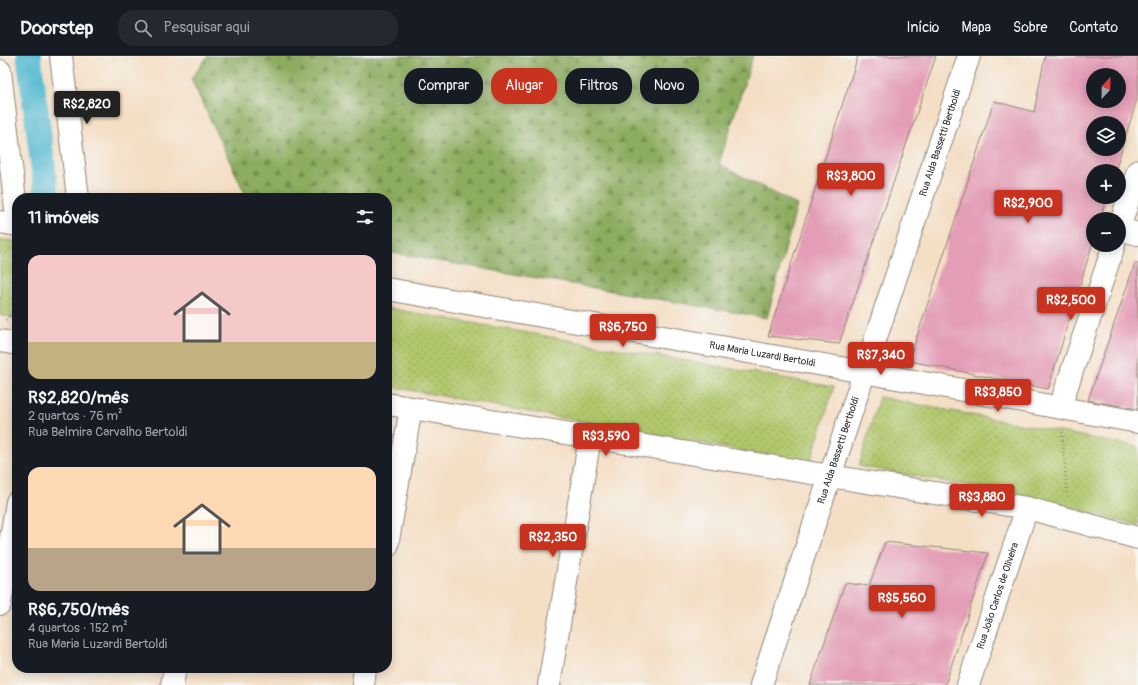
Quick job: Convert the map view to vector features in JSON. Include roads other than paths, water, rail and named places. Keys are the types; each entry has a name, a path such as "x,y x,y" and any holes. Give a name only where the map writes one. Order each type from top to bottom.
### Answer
{"street":[{"path":"61,56 77,193"},
{"name":"Rua Alda Bassetti Bertholdi","path":"761,685 969,56"},
{"path":"0,71 14,193"},
{"path":"1125,212 1138,171"},
{"path":"0,222 12,224"},
{"path":"1126,231 1138,234"},
{"path":"1060,407 1112,252"},
{"name":"Rua Maria Luzardi Bertoldi","path":"392,290 864,372 1138,422"},
{"path":"2,332 12,340"},
{"path":"392,405 1027,508 1138,538"},
{"path":"392,517 411,408"},
{"path":"549,685 590,437"},
{"name":"Rua João Carlos de Oliveira","path":"968,685 1027,508"},
{"path":"0,604 12,532"},
{"path":"172,685 174,673"},
{"path":"362,685 365,673"}],"waterway":[{"path":"29,56 46,193"}]}
